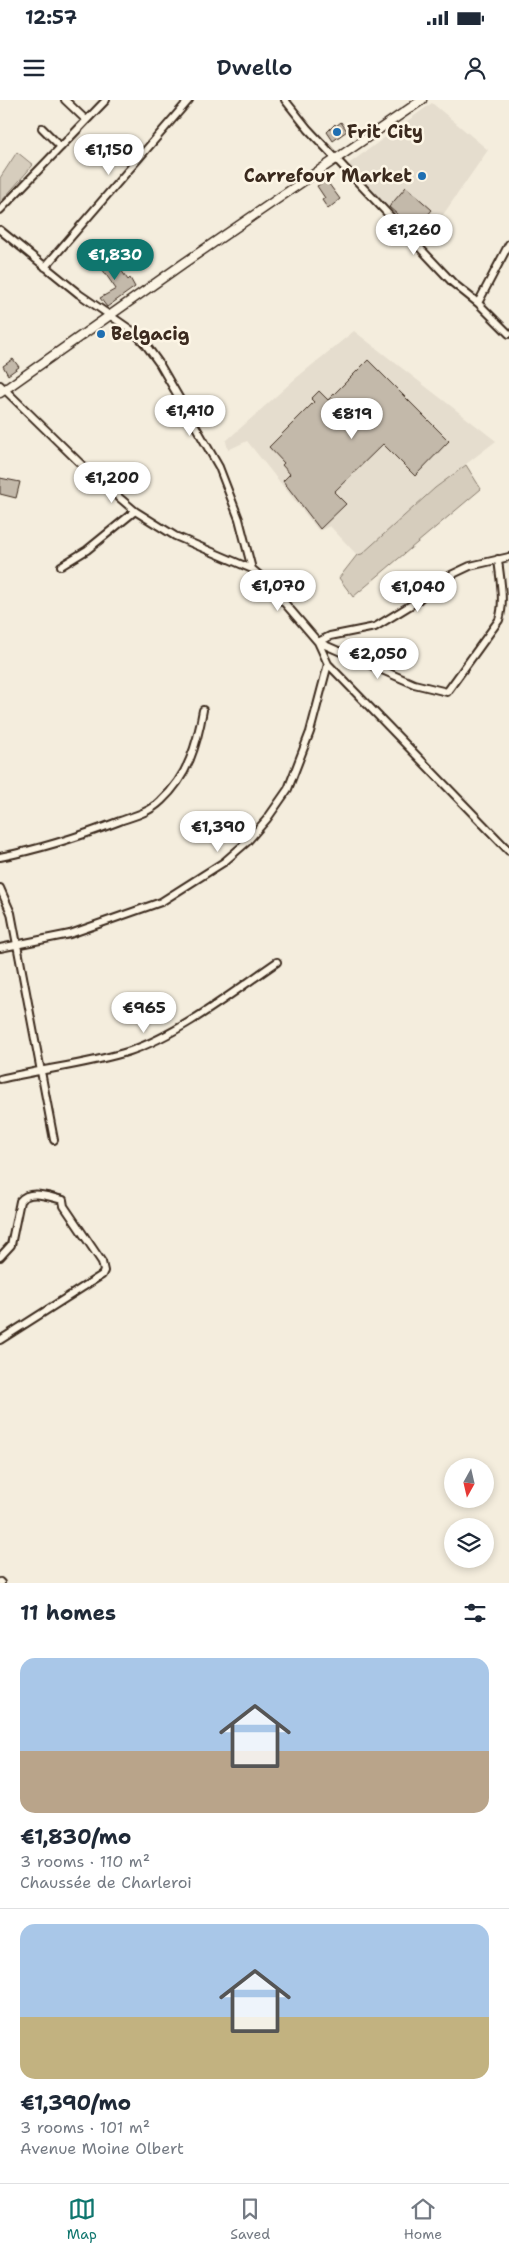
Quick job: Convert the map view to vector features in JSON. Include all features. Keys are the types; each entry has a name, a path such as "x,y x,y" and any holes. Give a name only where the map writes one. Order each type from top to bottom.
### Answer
{"main road":[{"path":"2,389 422,100"}],"street":[{"path":"65,100 86,120"},
{"path":"0,210 106,100"},
{"path":"45,267 188,100"},
{"path":"285,100 308,129 453,283 478,303 509,334"},
{"path":"42,128 61,147"},
{"path":"0,230 45,267 134,332 146,345 219,467 239,519 252,569"},
{"path":"478,303 509,244"},
{"path":"2,389 84,467 136,511 175,536 252,569 264,579 318,642 328,664 509,851"},
{"path":"61,566 87,550 136,511"},
{"path":"318,642 330,636 375,627 416,602 432,587 470,566 509,558"},
{"path":"318,642 414,684 447,692 499,620 502,611 502,599 498,559"},
{"path":"0,948 70,934 161,902 224,862 247,842 267,819 288,789 310,732 328,664"},
{"path":"0,857 100,829 144,812 160,803 187,768 195,749 203,710"},
{"path":"0,888 11,913 54,1140"},
{"path":"0,1079 107,1057 150,1043 219,1002 277,962"},
{"path":"0,1257 10,1246 20,1201 24,1196 33,1195 63,1200 64,1206 104,1267 102,1275 0,1340"}],"shaded area":[{"path":"432,103 488,150 422,245 349,167 350,163"},
{"path":"17,152 33,165 0,203 0,178"},
{"path":"354,331 496,441 435,488 362,554 357,555 330,526 319,531 247,441 228,450 226,441 295,379"},
{"path":"466,465 481,489 353,597 339,578 357,555 362,554 435,488"}],"building":[{"name":"Frit City","path":"341,122 347,131 333,141 327,132 335,124 336,126"},
{"path":"326,180 340,199 328,209 322,200 325,198 317,186"},
{"path":"406,187 432,210 415,230 389,207"},
{"path":"110,254 135,287 107,307 100,298 116,289 98,263"},
{"path":"13,359 19,367 8,375 3,366"},
{"path":"368,360 449,441 415,476 383,444 334,492 346,504 320,529 283,481 290,474 282,465 284,463 269,447 314,402 311,399 319,391 328,400"},
{"path":"0,478 20,482 16,498 0,494"}],"place":[{"name":"Frit City","path":"337,132"},
{"name":"Carrefour Market","path":"422,176"},
{"name":"Belgacig","path":"101,334"}]}
